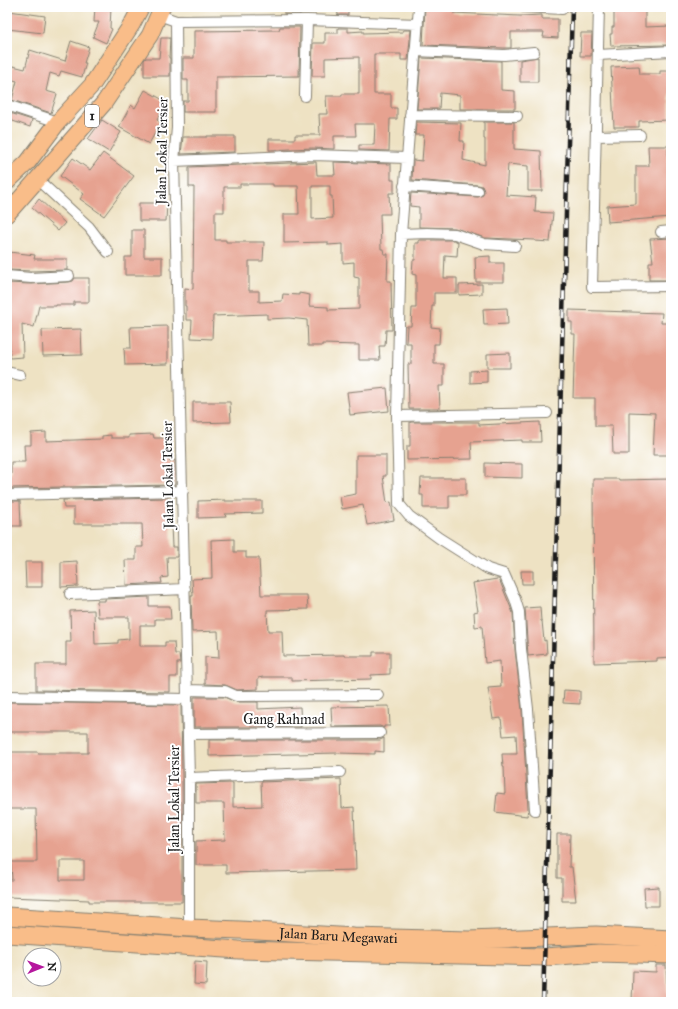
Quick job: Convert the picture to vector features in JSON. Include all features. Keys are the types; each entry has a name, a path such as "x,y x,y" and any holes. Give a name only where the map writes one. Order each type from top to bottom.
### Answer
{"highway":[{"name":"Jalan Baru Megawati","path":"7,916 195,928 469,940 596,935 671,939"},
{"path":"195,928 201,947"},
{"name":"Jalan Baru Megawati","path":"7,934 239,950 544,957 599,953 671,955"}],"main road":[{"name":"1","path":"7,182 28,162 58,122 92,85 132,24 141,7"},
{"name":"1","path":"7,214 104,103 150,35 160,11"}],"street":[{"path":"419,7 400,234 397,416 398,504 409,516 439,538 488,569 504,574 519,612 535,810"},
{"path":"524,7 562,9"},
{"path":"599,7 592,287 671,286"},
{"path":"160,11 176,21 307,20 418,24"},
{"path":"305,96 307,20"},
{"name":"Jalan Lokal Tersier","path":"176,21 177,128 174,161 189,778 195,928"},
{"path":"415,50 504,55 534,52"},
{"path":"598,55 671,51"},
{"path":"7,105 58,122"},
{"path":"410,115 517,116"},
{"path":"596,136 640,135"},
{"path":"174,161 313,155 407,158"},
{"path":"37,180 89,227 108,252"},
{"path":"404,186 478,191"},
{"path":"660,232 671,231"},
{"path":"400,234 448,234 460,236 484,244 515,246"},
{"path":"7,276 31,278 69,276"},
{"path":"7,372 20,375"},
{"path":"397,416 547,413"},
{"path":"7,495 183,491"},
{"path":"70,594 185,589"},
{"path":"7,696 187,695 225,691 236,696 378,695"},
{"name":"Gang Rahmad","path":"188,734 380,733"},
{"path":"189,778 340,772"}],"building":[{"path":"95,7 111,7 110,28 112,29 106,43 93,37 99,22 94,22"},
{"path":"284,7 299,7 300,14 284,14"},
{"path":"337,7 348,7 348,15 338,15"},
{"path":"425,7 454,9 453,13 520,16 542,15 542,19 558,19 558,38 543,37 544,32 511,32 511,48 423,45"},
{"path":"614,7 645,7 645,27 671,26 671,45 611,46 610,34 612,34 612,27 614,27"},
{"path":"9,11 45,16 43,33 7,29"},
{"path":"280,27 300,27 299,76 216,77 216,112 183,112 183,101 188,101 188,80 183,80 183,58 194,58 194,31 279,30"},
{"path":"338,28 348,28 348,32 363,31 363,33 403,32 403,30 411,30 408,60 401,60 401,54 374,54 374,94 391,94 391,108 397,108 397,119 390,119 389,151 359,150 359,145 374,145 375,124 355,124 356,136 334,136 334,149 313,148 269,150 269,139 295,139 295,135 320,135 319,114 327,114 326,96 359,94 359,57 325,58 325,76 312,76 313,43 325,43 325,33 338,33"},
{"path":"581,33 592,33 591,56 580,56"},
{"path":"161,38 170,38 170,76 144,76 144,60 146,58 159,58"},
{"path":"71,41 89,47 84,63 86,63 82,77 61,71 59,76 50,73 46,91 57,94 51,113 12,100 17,81 10,79 13,66 25,69 30,50 65,61"},
{"path":"538,57 538,82 520,82 520,60"},
{"path":"421,58 501,61 501,90 515,91 515,109 460,109 460,95 440,93 439,109 417,109"},
{"path":"639,66 640,74 660,74 660,71 671,71 671,94 669,94 670,120 639,121 639,127 614,127 611,67"},
{"path":"145,90 167,102 157,120 161,122 149,144 119,127 131,105 135,108"},
{"path":"7,112 32,120 30,127 7,119"},
{"path":"102,120 121,132 109,152 88,139"},
{"path":"416,122 461,123 460,141 464,141 463,160 485,165 484,122 514,122 514,149 541,151 542,191 528,191 528,166 508,164 506,195 536,197 535,212 553,213 550,242 485,238 455,228 419,227 419,207 410,206 411,193 478,197 483,195 484,191 482,186 478,185 412,180 413,160 422,161 424,135 415,135"},
{"path":"235,136 235,152 181,154 183,137"},
{"path":"648,146 668,146 668,164 670,164 671,217 608,222 607,206 636,204 636,166 649,166"},
{"path":"103,153 134,176 104,216 80,199 84,194 60,176 73,158 90,170"},
{"path":"316,162 317,175 335,175 334,162 391,164 391,180 394,180 394,193 389,193 390,214 380,214 381,249 383,249 384,254 388,254 387,281 391,281 392,330 386,330 385,346 379,346 380,360 359,360 359,345 322,344 322,346 308,346 307,320 289,318 267,319 267,314 213,316 212,339 191,338 192,320 186,320 185,306 185,288 193,289 194,187 189,187 189,167","holes":["240,184 298,186 299,214 284,214 284,243 328,242 328,245 343,244 343,263 354,262 354,277 359,278 359,309 328,310 328,307 309,306 310,295 299,293 299,295 283,294 282,301 259,302 259,291 249,291 249,261 263,261 264,242 226,242 226,240 215,240 215,212 224,212 224,187 240,187","312,186 330,186 333,218 312,219"]},
{"path":"39,199 65,223 58,231 32,208"},
{"path":"139,203 167,203 166,221 139,221"},
{"path":"132,230 144,230 144,257 162,257 162,275 125,275 125,257 132,257"},
{"path":"671,238 671,280 649,280 649,262 653,262 650,239"},
{"path":"419,240 454,240 458,242 457,256 445,255 444,278 457,278 457,293 434,293 434,306 432,306 431,327 440,328 439,344 434,344 434,364 444,364 444,386 439,386 440,409 409,409 408,364 411,364 411,343 406,343 407,326 411,326 412,308 416,308 416,275 412,274 413,260 415,260 415,243 419,243"},
{"path":"9,252 35,255 34,259 67,259 67,270 8,270"},
{"path":"490,256 490,263 504,263 504,282 476,282 475,257"},
{"path":"75,278 89,278 89,302 74,302 74,305 39,306 34,327 22,324 23,357 10,358 9,321 7,320 7,283 31,284 69,282 73,281"},
{"path":"482,284 482,294 459,295 459,285"},
{"path":"507,308 508,324 484,325 483,309"},
{"path":"569,310 662,313 661,323 671,323 669,455 653,455 655,413 629,412 629,454 613,454 612,426 595,426 595,398 573,398 575,334 572,334 572,322 569,322"},
{"path":"168,326 168,364 125,365 124,348 131,348 130,327"},
{"path":"81,329 82,355 43,356 42,330"},
{"path":"510,353 510,368 487,368 487,354"},
{"path":"487,370 487,382 470,383 470,371"},
{"path":"387,388 389,411 350,415 347,392"},
{"path":"193,402 230,402 231,422 193,423"},
{"path":"410,422 479,422 479,425 540,422 541,442 522,442 522,440 471,442 472,459 407,460 407,446 410,446"},
{"path":"46,432 46,441 102,439 102,436 111,435 111,438 129,438 129,435 153,434 154,438 169,438 169,461 175,460 175,485 7,488 7,474 11,474 11,462 25,462 24,445 31,445 31,433"},
{"path":"356,455 386,455 386,476 383,476 387,503 391,502 394,520 367,525 363,505 342,509 340,497 356,494"},
{"path":"485,463 522,464 522,478 485,477"},
{"path":"421,478 466,478 466,495 449,495 449,508 423,508 423,495 420,495"},
{"path":"593,479 671,479 671,657 657,658 657,661 594,663"},
{"path":"168,498 169,526 171,525 172,547 177,547 177,557 167,557 168,577 161,578 162,583 126,585 125,560 136,560 136,547 143,547 142,524 74,524 74,508 64,508 63,500"},
{"path":"7,501 20,501 21,526 7,526"},
{"path":"198,501 262,501 262,513 225,514 226,517 198,518"},
{"path":"234,539 234,552 246,552 246,558 259,558 261,595 307,595 308,609 267,610 268,631 282,631 283,656 373,656 373,652 390,652 390,674 371,675 371,679 292,681 292,677 263,677 258,678 258,689 237,690 225,685 205,684 205,657 219,658 218,631 192,632 192,579 212,578 211,540"},
{"path":"77,561 78,586 61,587 61,562"},
{"path":"25,562 42,562 42,587 26,587"},
{"path":"521,571 533,571 533,584 522,584"},
{"path":"499,579 513,613 515,650 522,710 528,808 527,816 495,812 497,793 505,794 502,754 517,754 516,735 503,736 501,718 493,719 488,688 501,687 500,661 485,663 482,626 475,627 474,612 478,611 473,583"},
{"path":"149,597 149,606 170,606 171,619 155,619 155,625 140,625 140,646 165,646 165,642 174,642 175,654 179,654 180,663 177,663 177,677 170,677 170,692 36,690 36,664 66,664 66,642 71,642 70,611 94,610 95,644 118,643 118,640 129,639 129,617 98,617 97,601 105,601 105,599"},
{"path":"540,607 547,654 528,656 525,608"},
{"path":"564,690 580,691 580,704 563,703"},
{"path":"194,697 224,697 236,702 258,702 258,709 300,707 301,727 194,727"},
{"path":"7,702 181,705 182,902 89,902 89,900 7,897 7,880 12,880 11,862 37,862 36,809 7,809 7,752 88,753 88,732 7,732","holes":["60,861 84,861 84,880 60,880"]},
{"path":"389,706 390,726 384,726 384,728 380,726 332,727 331,707"},
{"path":"384,738 384,752 375,751 375,754 337,753 209,756 209,740 380,740"},
{"path":"341,779 342,808 354,807 356,870 226,873 226,865 196,865 196,841 225,840 224,803 196,803 196,784 233,783 233,807 262,806 261,782"},
{"path":"557,834 570,834 569,867 572,867 576,901 562,901 562,878 557,878"},
{"path":"659,887 659,906 645,906 644,888"},
{"path":"195,961 207,962 206,985 194,984"},
{"path":"656,965 666,965 668,1002 632,1002 633,971 656,972"}],"railway":[{"path":"543,1002 572,7"}]}
